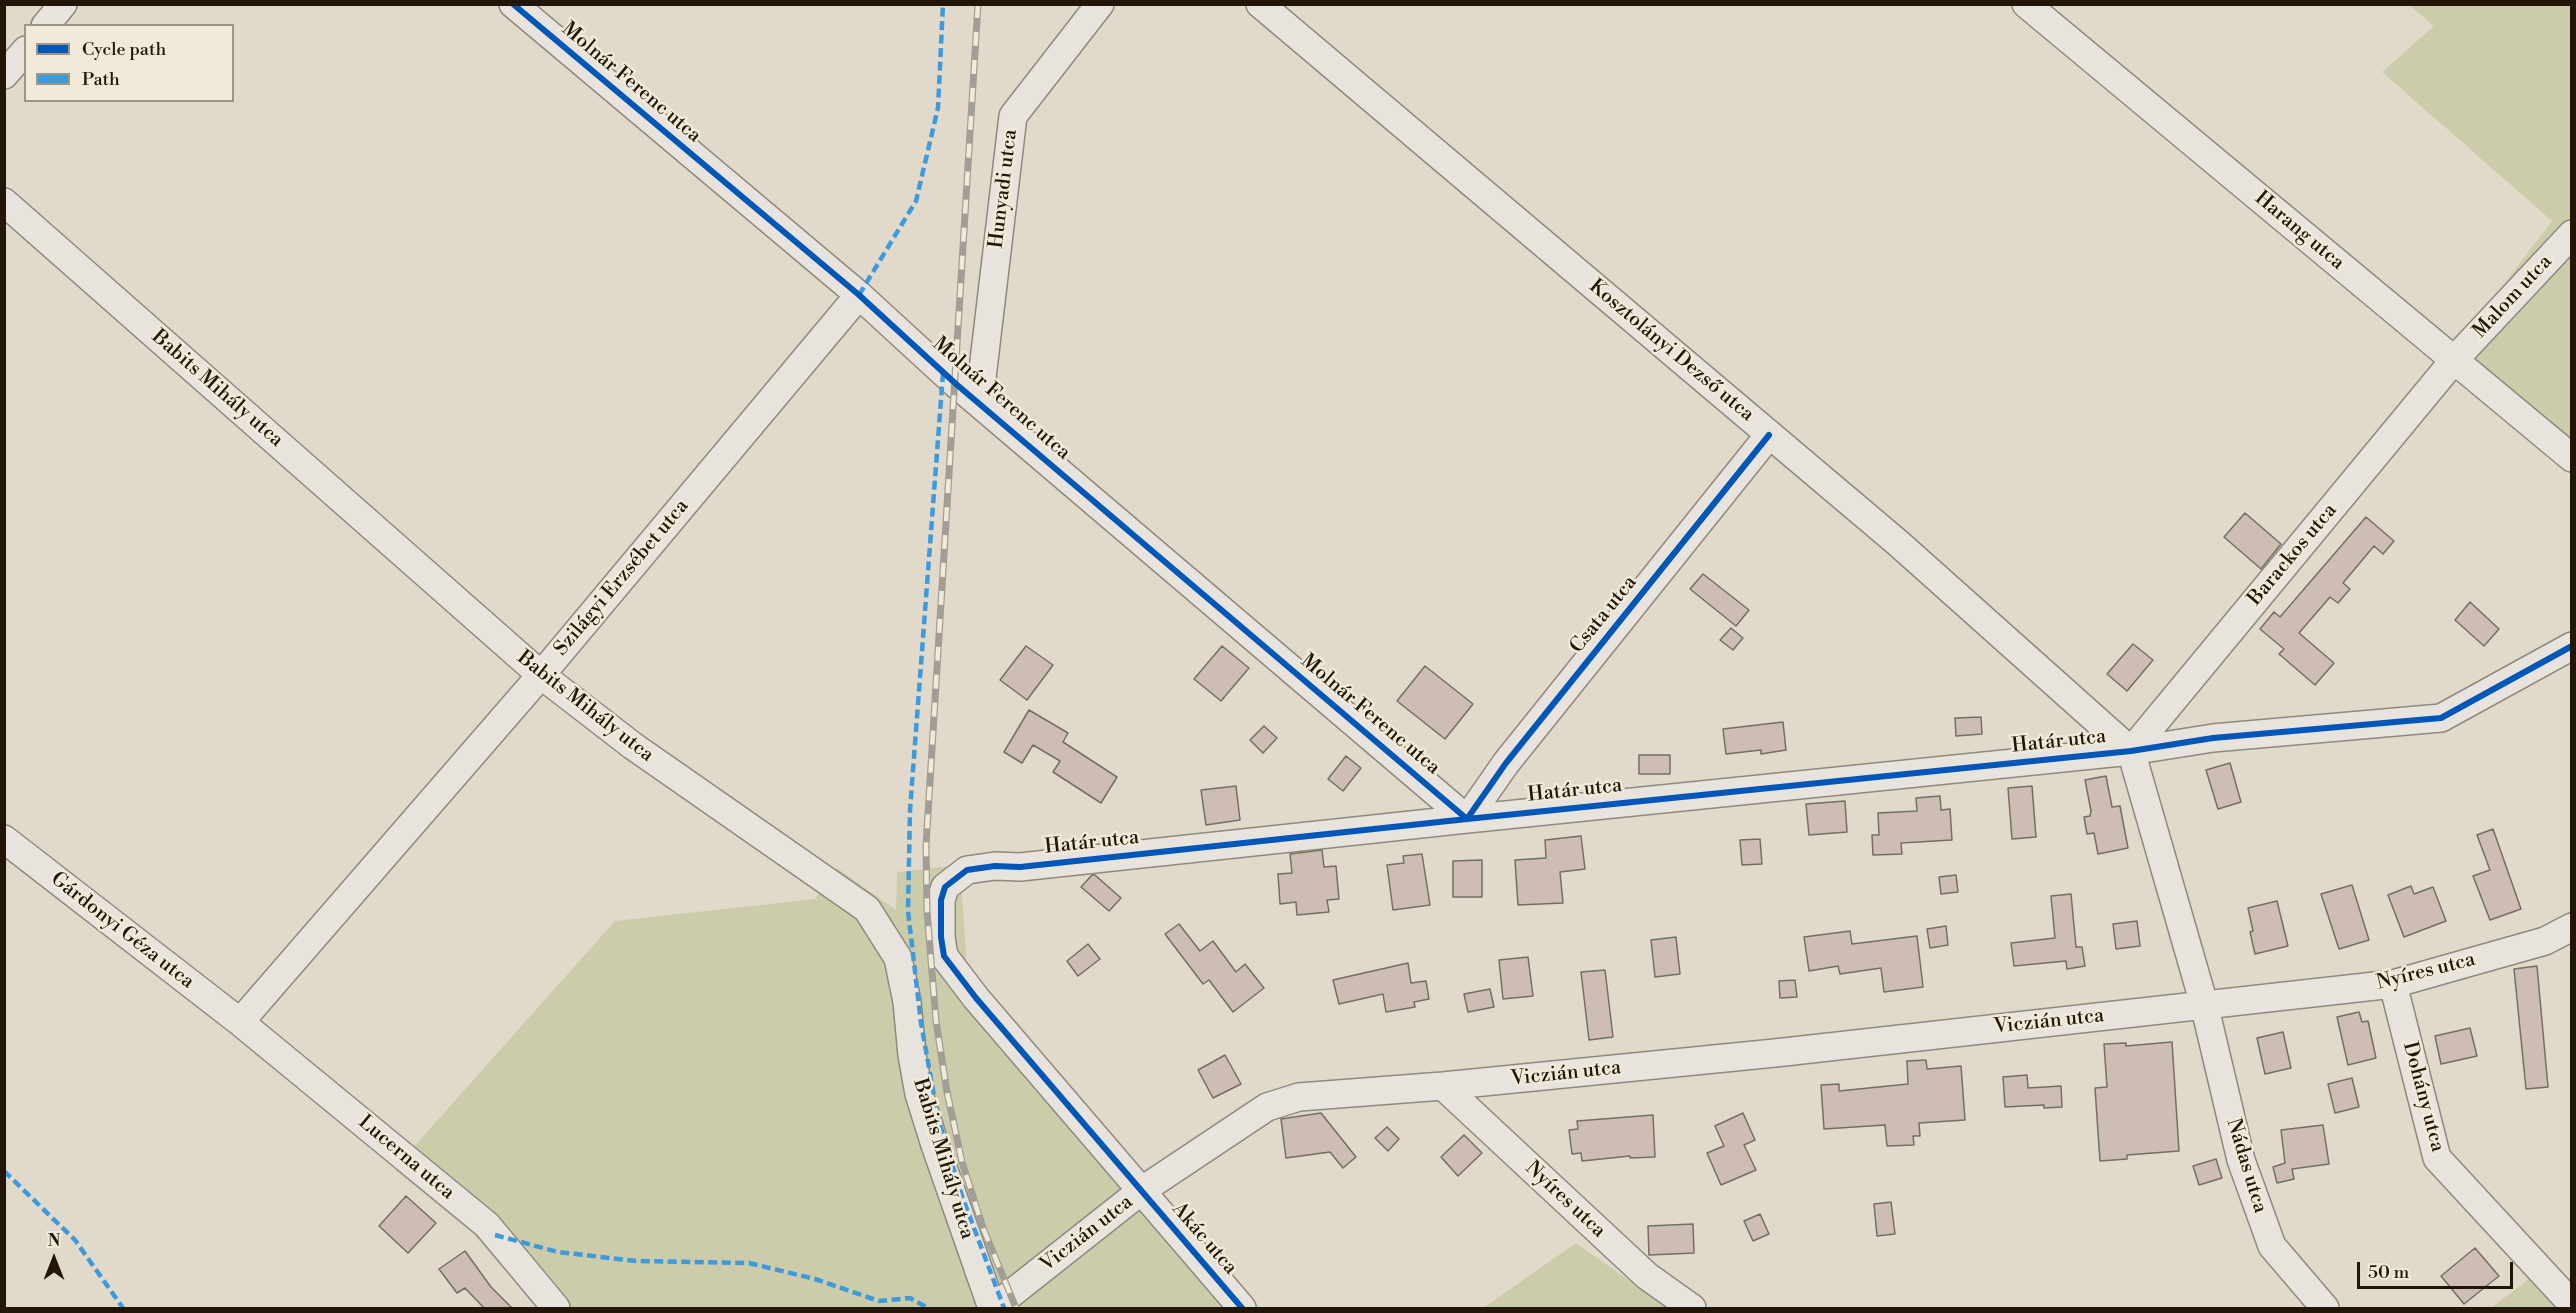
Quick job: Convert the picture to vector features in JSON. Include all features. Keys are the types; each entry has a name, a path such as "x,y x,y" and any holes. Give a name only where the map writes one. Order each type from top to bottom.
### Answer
{"street":[{"path":"47,24 63,4"},
{"name":"Molnár Ferenc utca","path":"513,4 859,295 979,403 1467,819"},
{"name":"Hunyadi utca","path":"979,403 1013,116 1100,4"},
{"name":"Kosztolányi Dezső utca","path":"1260,4 1898,543 2131,751"},
{"name":"Harang utca","path":"2026,4 2455,359 2571,458"},
{"path":"4,75 24,52"},
{"name":"Babits Mihály utca","path":"4,202 541,675 633,746 867,909 898,958 907,1002 912,1055 919,1094 933,1142 992,1308"},
{"name":"Malom utca","path":"2455,359 2571,234"},
{"name":"Szilágyi Erzsébet utca","path":"240,1022 541,675 859,295"},
{"name":"Barackos utca","path":"2131,751 2455,359"},
{"name":"Csata utca","path":"1467,819 1506,763 1769,435"},
{"name":"Határ utca","path":"1141,1191 976,998 944,956 940,938 940,900 945,887 967,870 995,866 1020,867 2131,751 2214,738 2441,718 2571,646"},
{"name":"Határ utca","path":"2131,751 2204,1004"},
{"name":"Gárdonyi Géza utca","path":"4,839 240,1022"},
{"name":"Nyíres utca","path":"2204,1004 2393,984 2545,941 2571,927"},
{"name":"Dohány utca","path":"2393,984 2437,1158 2571,1304"},
{"name":"Viczián utca","path":"992,1308 1141,1191 1267,1107 1280,1101 1299,1097 1443,1086 1775,1053 2204,1004"},
{"name":"Nádas utca","path":"2204,1004 2241,1160 2272,1246 2325,1308"},
{"name":"Lucerna utca","path":"240,1022 487,1225 556,1308"},
{"name":"Nyíres utca","path":"1443,1086 1647,1276 1692,1308"},
{"name":"Akác utca","path":"1141,1191 1242,1308"}],"green space":[{"path":"2409,5 2571,5 2571,445 2455,349 2552,221 2382,72 2434,26"},
{"path":"960,865 967,967 1169,1202 1256,1308 538,1308 472,1233 394,1169 615,921 815,899 837,868 896,910 897,872"},
{"path":"1576,1243 1668,1308 1483,1308"},
{"path":"2534,1275 2562,1308 2491,1308"}],"building":[{"path":"2245,513 2281,544 2261,569 2224,537"},
{"path":"2366,517 2394,541 2383,554 2374,546 2343,583 2350,589 2338,603 2330,597 2299,633 2334,663 2315,685 2279,654 2284,649 2260,629 2274,612 2280,617"},
{"path":"1703,574 1749,610 1736,626 1690,589"},
{"path":"2470,602 2499,629 2484,646 2455,620"},
{"path":"1731,628 1743,638 1733,650 1720,640"},
{"path":"2133,644 2153,660 2127,691 2107,674"},
{"path":"1026,646 1053,665 1027,700 1000,680"},
{"path":"1222,646 1249,668 1221,701 1194,679"},
{"path":"1425,666 1473,704 1445,739 1397,701"},
{"path":"1029,710 1068,733 1063,742 1117,777 1101,803 1053,772 1060,761 1033,745 1022,763 1004,752"},
{"path":"1981,717 1982,734 1956,736 1955,718"},
{"path":"1783,722 1786,750 1761,754 1761,750 1726,754 1723,729"},
{"path":"1264,726 1277,738 1263,753 1250,740"},
{"path":"1639,755 1670,755 1670,774 1639,774"},
{"path":"1346,756 1361,768 1343,791 1328,779"},
{"path":"2230,763 2241,802 2218,809 2206,770"},
{"path":"2106,776 2112,807 2120,806 2128,848 2098,854 2094,833 2087,834 2084,817 2090,816 2091,811 2085,780"},
{"path":"1236,786 1240,820 1206,825 1201,790"},
{"path":"2032,786 2036,837 2012,839 2008,788"},
{"path":"1940,796 1941,810 1950,809 1952,840 1901,843 1902,854 1873,855 1872,835 1879,835 1878,813 1917,811 1916,798"},
{"path":"1845,801 1847,832 1809,835 1806,804"},
{"path":"2493,829 2521,909 2490,920 2473,876 2490,870 2477,835"},
{"path":"1581,836 1585,869 1560,872 1563,903 1518,905 1515,860 1546,858 1545,840"},
{"path":"1760,839 1762,864 1742,865 1740,840"},
{"path":"1322,850 1324,867 1336,866 1339,899 1327,900 1329,912 1297,915 1296,902 1280,904 1278,874 1292,873 1290,854"},
{"path":"1422,854 1430,905 1393,910 1387,865 1404,863 1403,856"},
{"path":"1482,860 1482,897 1453,897 1453,861"},
{"path":"1092,875 1095,875 1121,898 1109,911 1081,887"},
{"path":"1956,875 1958,892 1941,894 1939,877"},
{"path":"2352,885 2369,940 2339,949 2321,894"},
{"path":"2411,886 2414,894 2433,887 2446,921 2404,937 2388,895"},
{"path":"2071,894 2076,947 2082,947 2085,966 2067,969 2066,961 2014,966 2011,943 2055,938 2051,896"},
{"path":"2277,901 2288,946 2255,954 2248,908"},
{"path":"2137,921 2140,946 2116,949 2113,924"},
{"path":"1179,924 1200,951 1213,941 1236,972 1245,964 1264,988 1233,1012 1209,980 1203,984 1165,934"},
{"path":"1946,926 1948,945 1930,948 1927,929"},
{"path":"1850,931 1852,944 1917,936 1923,987 1884,992 1881,968 1840,974 1838,966 1809,971 1804,937"},
{"path":"1676,937 1680,974 1655,977 1651,940"},
{"path":"1088,944 1100,959 1078,976 1067,961"},
{"path":"1528,957 1533,996 1503,999 1499,960"},
{"path":"1408,963 1411,983 1426,981 1429,999 1414,1002 1415,1007 1386,1012 1383,994 1339,1004 1333,980"},
{"path":"2537,966 2548,1087 2526,1089 2514,969"},
{"path":"1605,970 1613,1037 1589,1040 1581,972"},
{"path":"1795,980 1797,997 1780,998 1779,981"},
{"path":"1490,989 1494,1007 1468,1012 1464,994"},
{"path":"2359,1012 2362,1022 2368,1021 2376,1058 2348,1065 2337,1017"},
{"path":"2470,1028 2477,1056 2441,1064 2435,1036"},
{"path":"2283,1032 2291,1068 2265,1074 2257,1038"},
{"path":"2172,1042 2179,1151 2127,1155 2127,1159 2100,1161 2095,1088 2107,1087 2104,1044 2126,1043 2126,1046"},
{"path":"1225,1055 1241,1084 1213,1098 1198,1070"},
{"path":"1926,1060 1927,1069 1961,1066 1965,1120 1919,1123 1920,1136 1913,1136 1914,1145 1887,1146 1885,1125 1824,1129 1821,1085 1839,1084 1839,1091 1908,1084 1907,1061"},
{"path":"2027,1075 2028,1088 2061,1086 2062,1107 2044,1108 2044,1105 2005,1107 2003,1077"},
{"path":"2352,1078 2359,1107 2335,1113 2328,1084"},
{"path":"1321,1113 1356,1157 1343,1168 1330,1152 1286,1158 1281,1119"},
{"path":"1743,1113 1755,1140 1744,1145 1756,1170 1721,1185 1707,1153 1724,1146 1715,1126"},
{"path":"1653,1115 1655,1157 1630,1158 1630,1156 1582,1161 1581,1153 1572,1154 1569,1130 1578,1129 1577,1121"},
{"path":"2323,1125 2329,1164 2292,1169 2294,1179 2277,1183 2273,1167 2285,1163 2281,1130"},
{"path":"1387,1127 1399,1139 1388,1151 1375,1138"},
{"path":"1464,1135 1482,1153 1458,1176 1441,1157"},
{"path":"2216,1159 2222,1178 2199,1185 2193,1166"},
{"path":"406,1196 436,1223 408,1253 379,1226"},
{"path":"1891,1202 1895,1234 1877,1236 1874,1204"},
{"path":"1760,1214 1769,1234 1753,1241 1744,1221"},
{"path":"1693,1224 1694,1253 1649,1255 1648,1226"},
{"path":"2475,1248 2499,1276 2464,1304 2441,1276"},
{"path":"465,1251 491,1287 512,1308 484,1308 465,1288 457,1293 439,1269"}],"railway":[{"path":"978,4 926,846 927,911 936,1021 947,1092 962,1162 983,1228 1016,1308"}],"marked path":[{"path":"859,295 916,201 938,108 943,4"},
{"path":"943,373 910,810 908,911 921,1023 938,1118 962,1196 1004,1308"},
{"path":"4,1171 75,1240 123,1308"},
{"path":"495,1235 558,1252 636,1261 749,1263 815,1279 879,1301 910,1298 928,1308"}],"cycle path":[{"path":"513,4 859,295 956,384 1467,819 1506,763 1769,435"},
{"path":"1242,1308 976,998 944,956 941,937 941,900 945,887 967,870 995,866 1020,867 2131,751 2213,738 2441,718 2572,646"}]}
